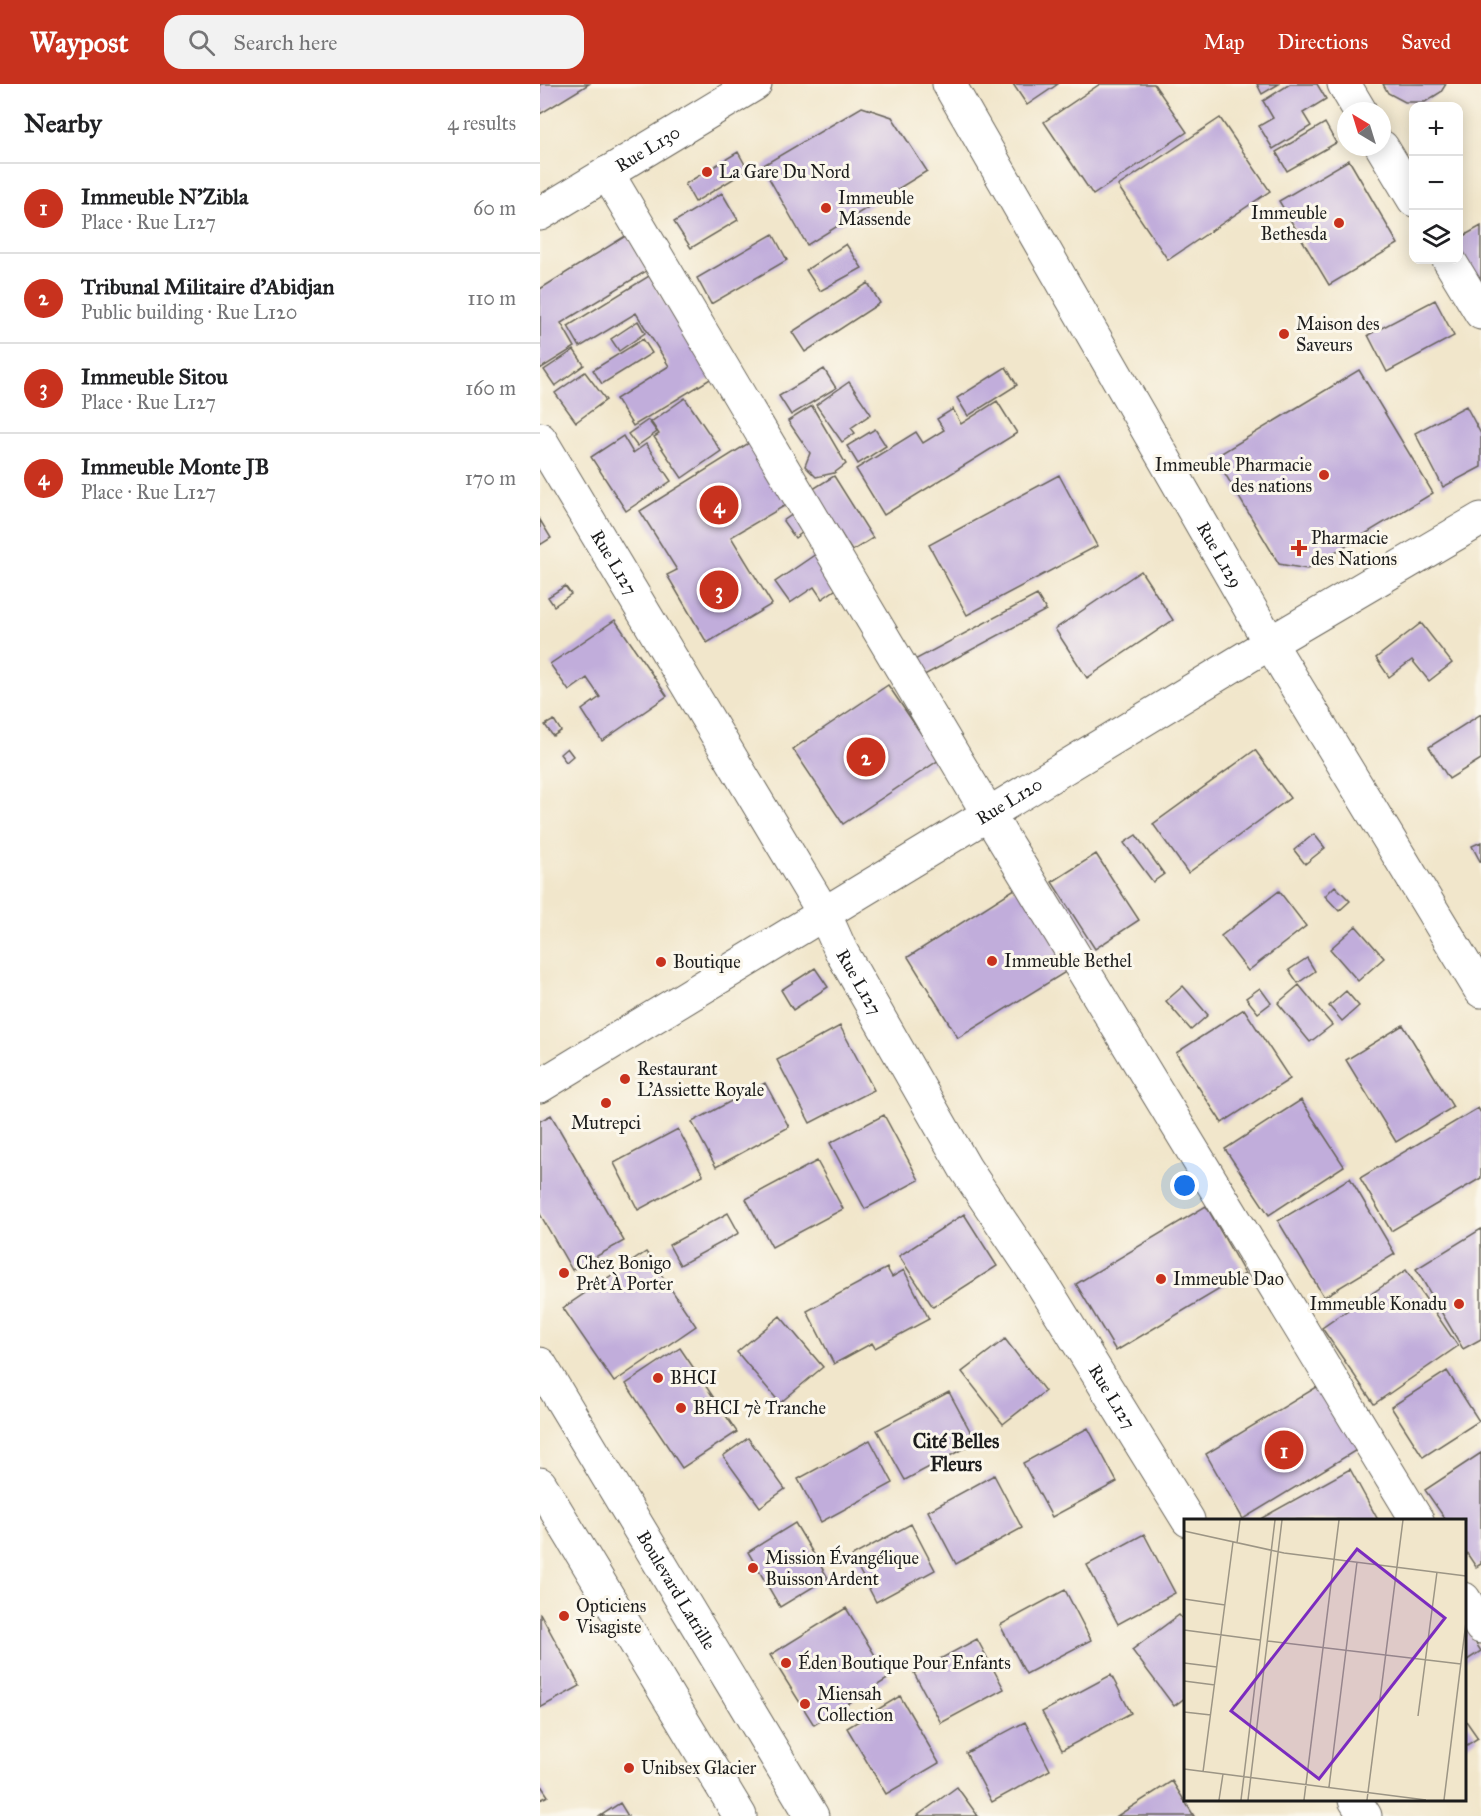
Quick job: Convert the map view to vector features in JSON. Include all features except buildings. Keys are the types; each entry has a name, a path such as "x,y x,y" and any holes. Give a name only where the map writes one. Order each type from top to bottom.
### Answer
{"street":[{"name":"Rue L130","path":"540,214 755,84"},
{"name":"Rue L129","path":"949,84 1270,643 1481,990"},
{"path":"1344,84 1355,102"},
{"path":"1387,156 1409,193"},
{"path":"607,173 989,815 1416,1519"},
{"path":"1451,264 1481,313"},
{"name":"Rue L127","path":"540,439 825,915 841,951 965,1168 1038,1277 1187,1519"},
{"name":"Rue L120","path":"540,1086 1270,643 1481,519"},
{"name":"Boulevard Latrille","path":"540,1364 812,1816"},
{"path":"540,1484 740,1816"},
{"path":"1466,1602 1481,1627"},
{"path":"1356,1801 1365,1816"}],"place":[{"name":"La Gare Du Nord","path":"707,172"},
{"name":"Immeuble Massende","path":"826,208"},
{"name":"Immeuble Bethesda","path":"1339,223"},
{"name":"Maison des Saveurs","path":"1284,334"},
{"name":"Immeuble Pharmacie des nations","path":"1324,475"},
{"name":"Immeuble Monte JB","path":"719,505"},
{"name":"Pharmacie des Nations","path":"1299,548"},
{"name":"Immeuble Sitou","path":"719,590"},
{"name":"Tribunal Militaire d'Abidjan","path":"866,757"},
{"name":"Immeuble Bethel","path":"992,961"},
{"name":"Boutique","path":"661,962"},
{"name":"Restaurant L'Assiette Royale","path":"625,1079"},
{"name":"Mutrepci","path":"606,1103"},
{"name":"Chez Bonigo Prêt À Porter","path":"564,1273"},
{"name":"Immeuble Dao","path":"1161,1279"},
{"name":"Immeuble Konadu","path":"1459,1304"},
{"name":"BHCI","path":"658,1378"},
{"name":"BHCI 7è Tranche","path":"681,1408"},
{"name":"Immeuble N'Zibla","path":"1284,1450"},
{"name":"Mission Évangélique Buisson Ardent","path":"753,1568"},
{"name":"Opticiens Visagiste","path":"564,1616"},
{"name":"Éden Boutique Pour Enfants","path":"786,1663"},
{"name":"Miensah Collection","path":"805,1704"},
{"name":"Unibsex Glacier","path":"629,1768"}],"district":[{"name":"Cité Belles Fleurs","path":"956,1452"}]}
